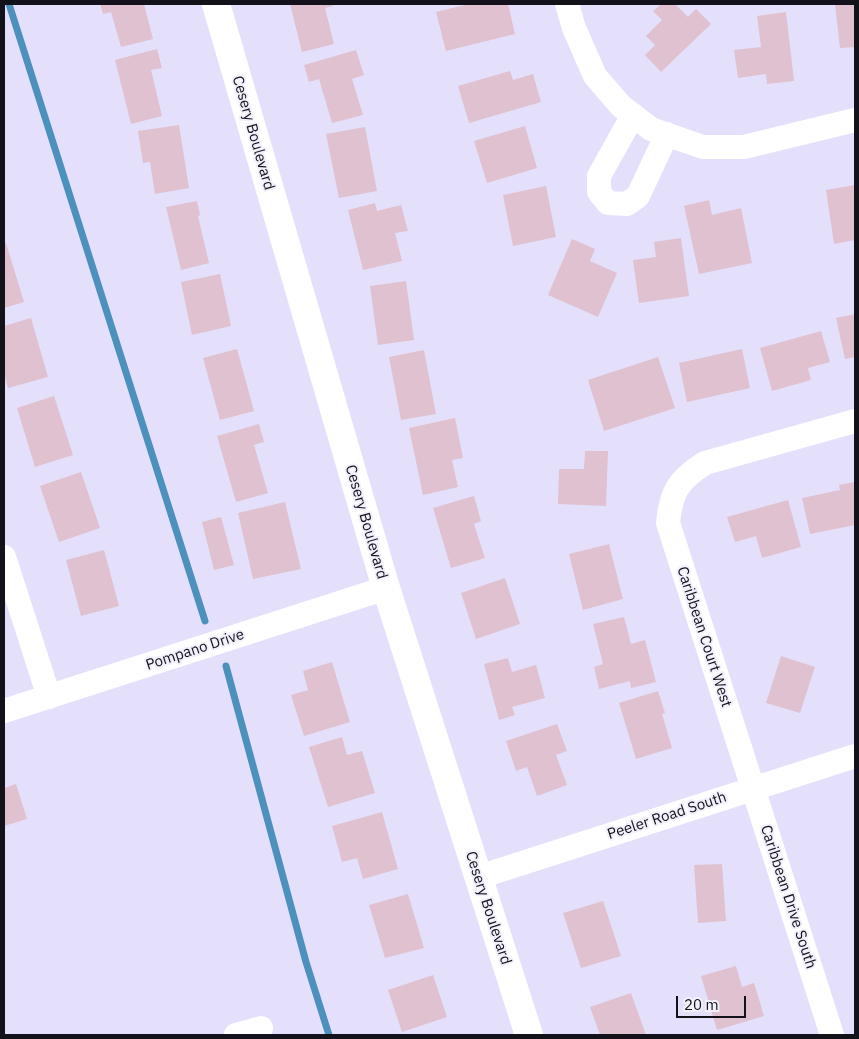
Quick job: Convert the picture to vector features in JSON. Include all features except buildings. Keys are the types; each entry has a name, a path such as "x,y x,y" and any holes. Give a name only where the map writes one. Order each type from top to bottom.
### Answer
{"main road":[{"name":"Cesery Boulevard","path":"216,4 386,588 529,1035"}],"street":[{"path":"567,4 574,28 595,76 621,106 650,126 703,147 744,147 855,120"},
{"name":"Caribbean Court West","path":"753,788 668,523 670,502 678,485 689,473 705,463 855,421"},
{"path":"4,557 49,697"},
{"name":"Pompano Drive","path":"4,711 386,588"},
{"name":"Peeler Road South","path":"479,877 855,756"},
{"name":"Caribbean Drive South","path":"753,788 832,1035"},
{"path":"236,1035 261,1028"}],"waterway":[{"path":"9,4 205,621"},
{"path":"226,666 306,962 329,1035"}]}
